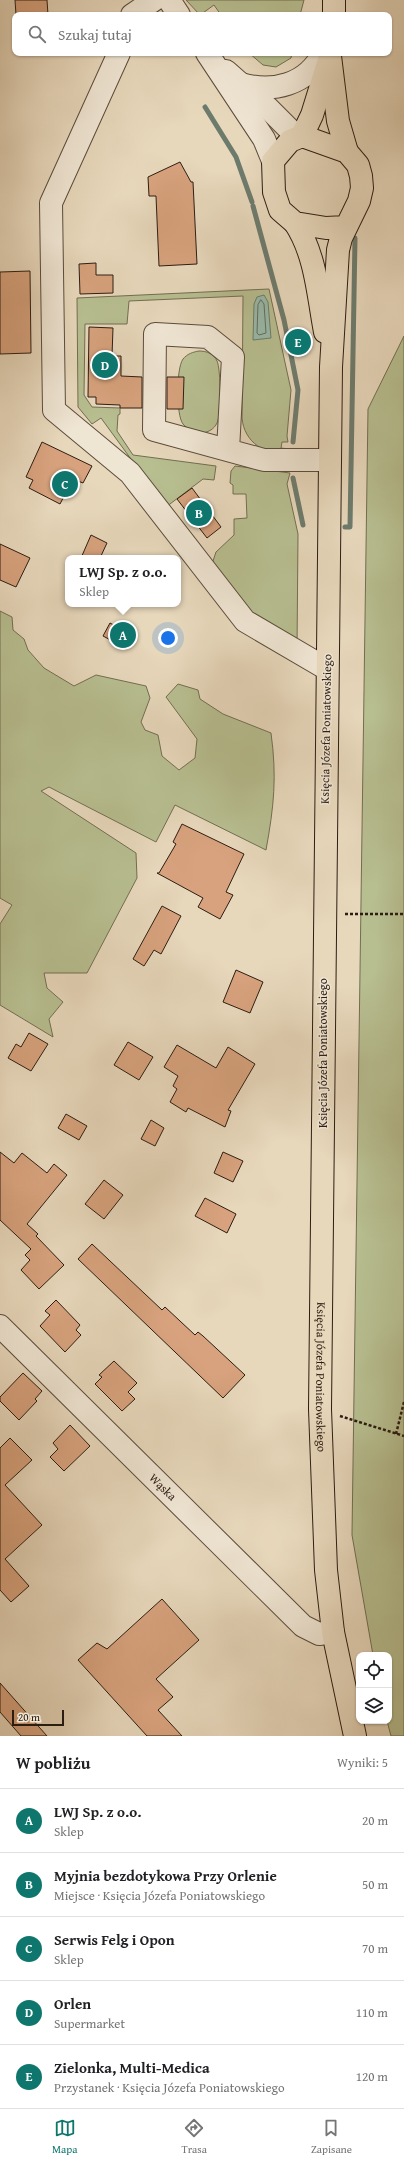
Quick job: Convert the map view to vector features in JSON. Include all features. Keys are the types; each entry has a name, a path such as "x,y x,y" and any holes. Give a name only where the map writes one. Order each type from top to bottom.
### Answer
{"main road":[{"path":"334,0 334,12"},
{"path":"327,56 312,115 299,137 284,146 273,161 276,202 280,210 295,223 326,228 346,227 357,210 362,188 358,165 347,152 337,116 328,56"},
{"path":"299,137 347,152"},
{"name":"Księcia Józefa Poniatowskiego","path":"295,223 302,233 312,259 331,367"},
{"name":"Księcia Józefa Poniatowskiego","path":"346,227 338,250 331,367 324,914 320,1409 323,1530 333,1632 354,1736"}],"street":[{"path":"136,12 154,0"},
{"path":"169,0 177,12"},
{"path":"118,56 51,204 54,410 130,473 245,621 327,669"},
{"path":"209,56 264,139 273,161"},
{"path":"210,56 299,137"},
{"path":"241,84 268,89 291,84 313,68 326,56"},
{"path":"228,450 233,357 208,337 155,334 154,430 264,460 330,460"},
{"name":"Wąska","path":"0,1326 304,1626 319,1634 333,1632"}],"path":[{"path":"324,914 404,914"},
{"path":"396,1434 404,1402"},
{"path":"320,1409 404,1436"}],"shaded area":[{"path":"186,0 304,0 301,12 219,12 214,5 204,12 197,12"},
{"path":"252,56 291,56 291,58 276,67 263,65"},
{"path":"269,289 291,390 287,436 288,442 282,442 281,448 289,449 280,451 272,451 258,446 252,441 244,427 242,418 243,296 129,301 127,324 85,324 84,395 92,407 120,408 117,431 133,455 216,466 214,480 203,479 166,507 101,418 92,424 78,407 77,298"},
{"path":"404,336 404,1736 391,1736 388,1724 392,1724 392,1652 372,1652 352,1535 368,409"},
{"path":"199,351 210,353 214,356 217,361 220,382 220,402 217,423 211,430 202,433 189,429 183,424 178,402 179,372 183,359 192,353"},
{"path":"235,466 290,473 287,484 298,534 297,649 262,625 212,564 216,552 234,535 234,519 247,518 246,494 233,494 233,485 230,483 231,471"},
{"path":"0,611 12,617 13,630 24,639 28,650 44,668 74,686 96,675 146,686 150,698 141,722 145,730 158,735 162,756 179,770 195,758 197,739 166,697 178,684 198,690 200,699 223,714 271,733 273,749 274,792 266,850 175,805 156,842 49,787 41,791 136,853 137,878 87,973 44,973 47,988 63,1002 49,1019 53,1037 0,1005 0,924 12,905 0,898"}],"water":[{"path":"264,295 268,302 271,338 253,340 254,304 257,297"}],"building":[{"path":"15,0 47,0 48,12 16,12"},
{"path":"180,162 191,182 193,182 197,264 159,266 156,196 149,196 148,177"},
{"path":"96,263 96,275 113,275 113,293 80,294 79,264"},
{"path":"30,271 31,353 0,354 0,272"},
{"path":"89,327 113,328 112,356 121,356 121,376 142,377 142,408 120,408 120,405 96,404 96,397 88,397"},
{"path":"167,377 184,377 183,409 167,409"},
{"path":"42,442 92,466 83,483 73,479 60,504 29,488 33,480 26,477"},
{"path":"192,488 221,527 207,538 177,499"},
{"path":"91,535 107,543 101,555 82,555"},
{"path":"0,544 30,558 16,587 0,580"},
{"path":"110,623 130,634 124,647 103,636"},
{"path":"182,824 244,854 226,892 233,895 220,919 198,907 203,898 157,873 159,873 176,844 173,842"},
{"path":"162,906 181,916 161,954 154,950 144,966 133,959"},
{"path":"236,970 263,982 250,1013 223,1002"},
{"path":"29,1033 48,1044 31,1071 8,1058 16,1044 21,1047"},
{"path":"128,1042 153,1057 139,1080 114,1065"},
{"path":"177,1045 216,1068 228,1047 255,1064 228,1110 231,1111 225,1127 188,1108 186,1112 170,1102 177,1089 173,1086 178,1076 164,1067"},
{"path":"66,1114 87,1126 79,1140 58,1128"},
{"path":"151,1120 164,1128 155,1146 141,1139"},
{"path":"0,1152 14,1163 22,1153 47,1173 54,1164 67,1175 27,1224 38,1234 36,1236 64,1265 39,1289 21,1270 30,1260 25,1255 31,1249 0,1220"},
{"path":"223,1152 243,1161 233,1182 214,1173"},
{"path":"104,1180 123,1195 104,1219 85,1204"},
{"path":"205,1198 236,1214 227,1233 195,1216"},
{"path":"92,1244 162,1310 165,1307 195,1335 198,1332 245,1375 223,1398 78,1259"},
{"path":"56,1300 80,1325 76,1330 81,1335 65,1352 40,1326 50,1315 45,1311"},
{"path":"114,1361 137,1383 128,1392 135,1399 122,1411 95,1384 102,1377 99,1375"},
{"path":"23,1373 42,1391 35,1399 37,1401 19,1420 0,1401 0,1397"},
{"path":"70,1425 90,1446 64,1471 50,1457 58,1449 53,1443"},
{"path":"10,1438 32,1460 5,1485 42,1525 5,1559 29,1586 11,1602 0,1590 0,1448"},
{"path":"162,1599 199,1640 156,1679 173,1697 158,1710 182,1736 147,1736 78,1660 97,1643 107,1649"},
{"path":"0,1683 47,1736 21,1736 0,1712"}],"waterway":[{"path":"205,107 236,157 252,202"},
{"path":"253,206 284,320 298,390 293,442"},
{"path":"345,527 350,527 355,238"},
{"path":"293,478 303,525"}],"place":[{"name":"Zielonka, Multi-Medica","path":"298,342"},
{"name":"Orlen","path":"105,365"},
{"name":"Serwis Felg i Opon","path":"65,484"},
{"name":"Myjnia bezdotykowa Przy Orlenie","path":"199,513"},
{"name":"LWJ Sp. z o.o.","path":"123,635"}]}
